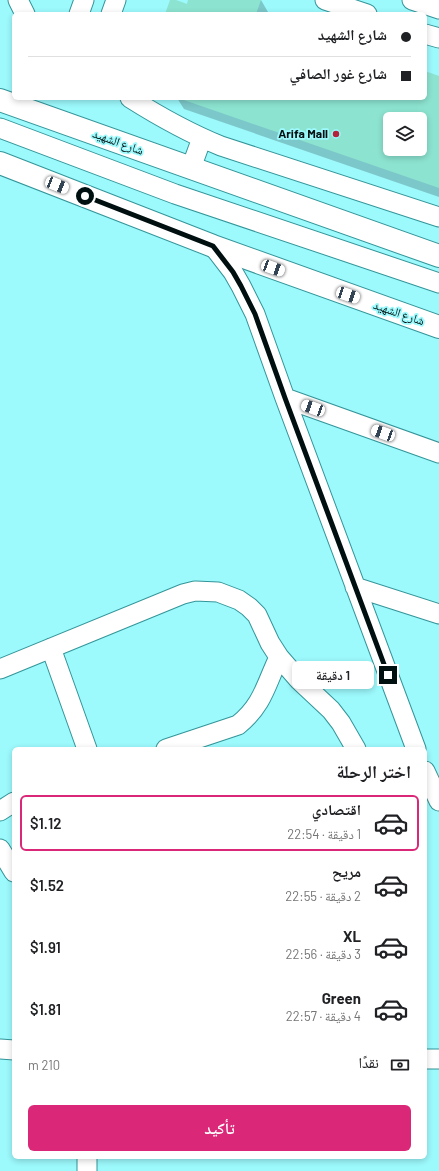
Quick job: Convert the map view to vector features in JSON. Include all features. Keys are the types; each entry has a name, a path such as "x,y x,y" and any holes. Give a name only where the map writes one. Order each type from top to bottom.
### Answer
{"highway":[{"name":"شارع الشهيد","path":"0,100 439,256"},
{"name":"شارع الشهيد","path":"0,163 213,246 439,327"}],"street":[{"path":"80,12 84,0"},
{"path":"112,12 116,0"},
{"path":"328,0 361,12"},
{"path":"413,0 439,9"},
{"path":"427,35 439,38"},
{"path":"133,100 165,120 202,138 241,153 439,217"},
{"path":"0,128 175,194 439,283"},
{"path":"0,138 171,204 439,292"},
{"path":"191,168 202,138"},
{"path":"213,246 233,272 255,314 415,747"},
{"path":"285,398 439,453"},
{"path":"355,587 439,614"},
{"path":"0,670 183,594 206,591 218,592 239,600 249,606 257,614 270,643 279,657 294,675 331,710 341,723 355,747"},
{"path":"51,648 86,747"},
{"path":"172,747 238,725 247,718 261,700 279,657"},
{"path":"427,762 439,765"},
{"path":"427,775 439,801"},
{"path":"0,811 12,803"},
{"path":"0,849 12,869"},
{"path":"0,1049 12,1050"},
{"path":"427,1059 439,1059"},
{"path":"87,1159 87,1171"}],"building":[{"path":"170,0 176,0 187,4 188,0 261,0 257,12 166,12"},
{"name":"Arifa Mall","path":"427,72 439,76 439,188 184,100 427,100"}],"place":[{"name":"Arifa Mall","path":"336,134"}],"route":[{"path":"85,196 213,246 233,272 255,314 388,675"}]}
